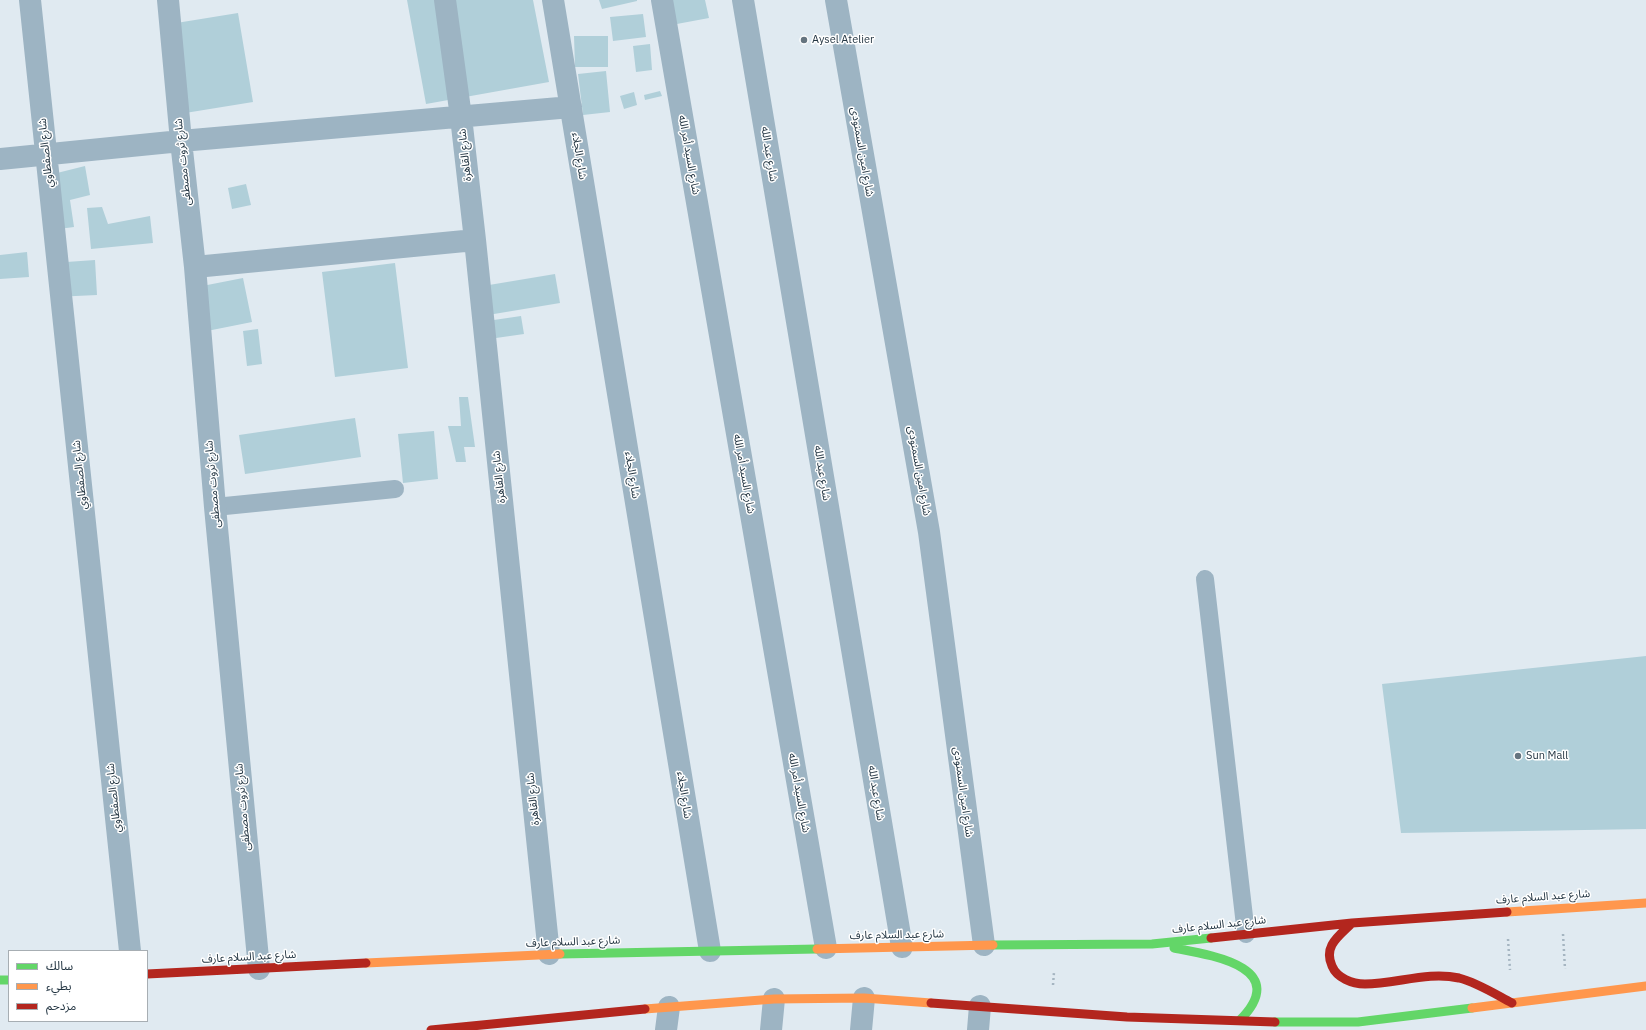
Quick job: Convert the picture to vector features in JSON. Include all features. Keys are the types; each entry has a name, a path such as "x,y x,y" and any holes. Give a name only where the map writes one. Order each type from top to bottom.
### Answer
{"main road":[{"name":"شارع عبد السلام عارف","path":"148,974 549,954 984,945 1152,944 1352,923 1646,903"},
{"path":"1352,923 1332,943 1328,955 1332,967 1340,977 1345,980 1364,984 1438,976 1459,978 1478,985 1512,1003"},
{"path":"1152,944 1215,956 1239,964 1250,972 1256,984 1257,998 1251,1010 1240,1020"},
{"path":"431,1030 557,1024 669,1007 774,999 864,998 1051,1012 1127,1024 1180,1024 1240,1020 1301,1026 1358,1022 1414,1023 1512,1003 1646,986"}],"street":[{"name":"شارع الصفطاوي","path":"30,0 130,950"},
{"name":"شارع ثروت مصطفى","path":"168,0 180,141 195,267 215,506 259,969"},
{"name":"شارع القاهرة","path":"445,0 461,117 475,240 549,954"},
{"name":"شارع الجلاء","path":"553,0 710,951"},
{"name":"شارع السيد أمر الله","path":"662,0 826,948"},
{"name":"شارع عبد الله","path":"743,0 902,947"},
{"name":"شارع امين السمنودى","path":"836,0 929,532 984,945"},
{"path":"0,159 180,141 571,107"},
{"path":"195,267 475,240"},
{"path":"861,1030 864,998"},
{"path":"771,1030 774,999"},
{"path":"978,1030 980,1006"},
{"path":"666,1030 669,1007"}],"lane":[{"path":"215,506 395,489"},
{"path":"1205,579 1246,934"}],"path":[{"path":"1562,908 1567,996"},
{"path":"1506,912 1512,1003"},
{"path":"1051,1012 1056,944"}],"building":[{"path":"407,0 533,0 549,82 426,104"},
{"path":"599,0 637,0 637,1 602,9"},
{"path":"661,0 705,0 709,18 666,26"},
{"path":"238,13 253,102 179,114 164,25"},
{"path":"643,14 646,37 613,41 610,17"},
{"path":"574,36 608,36 608,67 575,67"},
{"path":"650,44 652,70 636,72 633,46"},
{"path":"606,71 610,112 583,115 578,74"},
{"path":"660,91 662,96 645,100 644,95"},
{"path":"634,92 637,105 624,109 620,96"},
{"path":"85,166 90,195 70,200 74,227 51,230 45,176"},
{"path":"246,184 251,205 232,209 228,188"},
{"path":"102,207 108,224 150,216 153,243 91,249 87,208"},
{"path":"27,252 29,277 0,279 0,255"},
{"path":"95,260 97,295 54,297 52,263"},
{"path":"395,263 408,368 335,377 322,272"},
{"path":"555,274 560,303 488,315 483,286"},
{"path":"243,278 252,322 202,332 192,288"},
{"path":"521,316 524,334 489,339 487,321"},
{"path":"258,329 262,364 247,366 243,331"},
{"path":"459,397 468,397 475,447 464,447 466,462 456,462 448,426 461,426"},
{"path":"355,418 361,457 245,474 239,435"},
{"path":"434,431 438,479 403,483 398,434"},
{"name":"Sun Mall","path":"1646,656 1646,829 1401,833 1382,684"}],"traffic: fast":[{"path":"993,945 1152,944 1211,938"},
{"path":"1174,948 1225,960 1240,967 1252,976 1257,987 1254,1002 1240,1020"},
{"path":"560,954 817,949"},
{"path":"0,980 8,980"},
{"path":"1275,1022 1358,1022 1472,1008"}],"traffic: slow":[{"path":"1507,912 1646,903"},
{"path":"817,949 993,945"},
{"path":"366,963 560,954"},
{"path":"1472,1008 1646,986"},
{"path":"645,1009 774,999 864,998 931,1003"}],"traffic: jam":[{"path":"1211,938 1352,923 1507,912"},
{"path":"1352,923 1334,942 1330,953 1330,959 1334,970 1346,980 1365,984 1424,977 1447,976 1473,983 1512,1003"},
{"path":"148,974 366,963"},
{"path":"931,1003 1127,1017 1275,1022"},
{"path":"431,1030 645,1009"}],"place":[{"name":"Aysel Atelier","path":"804,40"},
{"name":"Sun Mall","path":"1518,756"}]}
